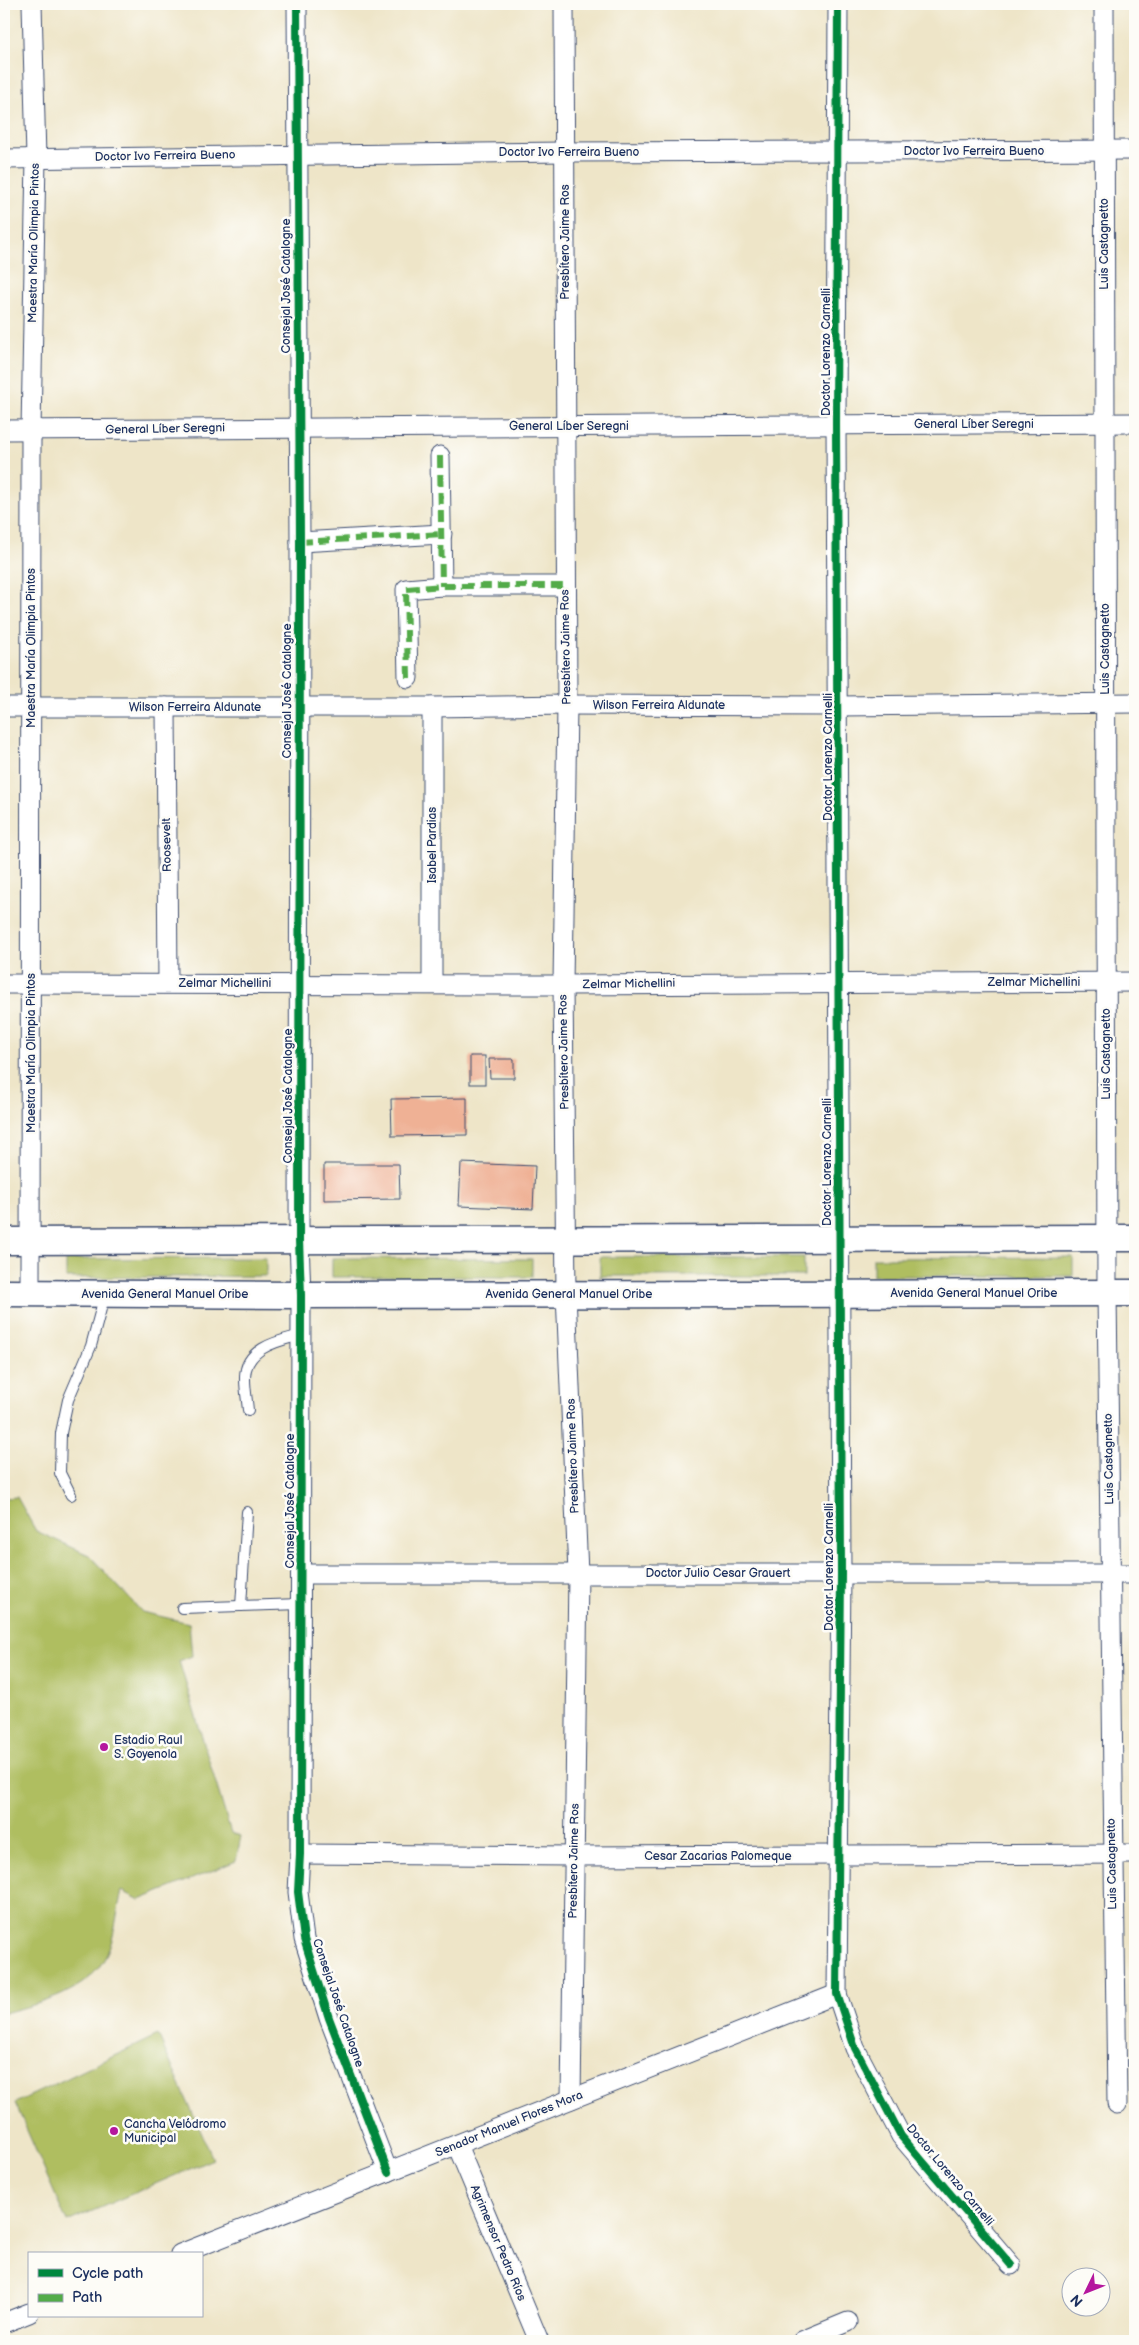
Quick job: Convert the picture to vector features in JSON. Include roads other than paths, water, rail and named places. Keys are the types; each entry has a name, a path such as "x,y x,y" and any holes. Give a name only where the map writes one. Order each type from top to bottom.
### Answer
{"main road":[{"path":"4,1241 567,1238 1135,1238"},
{"name":"Avenida General Manuel Oribe","path":"4,1293 301,1295 1135,1293"}],"street":[{"name":"Maestra María Olimpia Pintos","path":"30,1293 30,707 36,158 32,4"},
{"name":"Consejal José Catalogne","path":"296,4 300,542 298,984 301,1295 300,1854 298,1892 304,1939 330,2018 388,2172"},
{"name":"Presbítero Jaime Ros","path":"564,4 567,704 564,985 566,1294 578,1573 571,2099"},
{"name":"Doctor Lorenzo Carnelli","path":"838,4 836,424 839,706 838,1239 841,1294 841,1574 837,1994 855,2048 901,2136 1011,2265"},
{"name":"Luis Castagnetto","path":"1104,4 1106,1293 1112,1855 1117,2104"},
{"name":"Doctor Ivo Ferreira Bueno","path":"4,158 565,152 1135,150"},
{"name":"General Líber Seregni","path":"4,430 1135,423"},
{"path":"440,456 442,586"},
{"path":"300,542 442,534"},
{"path":"408,678 406,589 442,586 565,586"},
{"name":"Wilson Ferreira Aldunate","path":"4,707 432,707 567,704 839,706 1135,703"},
{"name":"Roosevelt","path":"166,707 168,983"},
{"name":"Isabel Pardias","path":"432,707 432,984"},
{"name":"Zelmar Michellini","path":"4,984 564,985 839,982 1135,982"},
{"name":"Doctor Julio Cesar Grauert","path":"301,1574 1135,1574"},
{"name":"Cesar Zacarias Palomeque","path":"300,1854 574,1856 1135,1854"},
{"name":"Senador Manuel Flores Mora","path":"185,2252 837,1994"},
{"name":"Agrimensor Pedro Ríos","path":"457,2145 539,2341"},
{"path":"4,2323 28,2313"},
{"path":"802,2341 848,2322"}],"lane":[{"path":"71,1494 60,1472 61,1433 68,1400 91,1346 105,1293"},
{"path":"248,1410 244,1377 252,1357 270,1343 301,1335"},
{"path":"242,1606 247,1512"},
{"path":"182,1608 301,1604"}],"place":[{"name":"Estadio Raul S. Goyenola","path":"104,1747"},
{"name":"Cancha Velódromo Municipal","path":"114,2131"}]}
